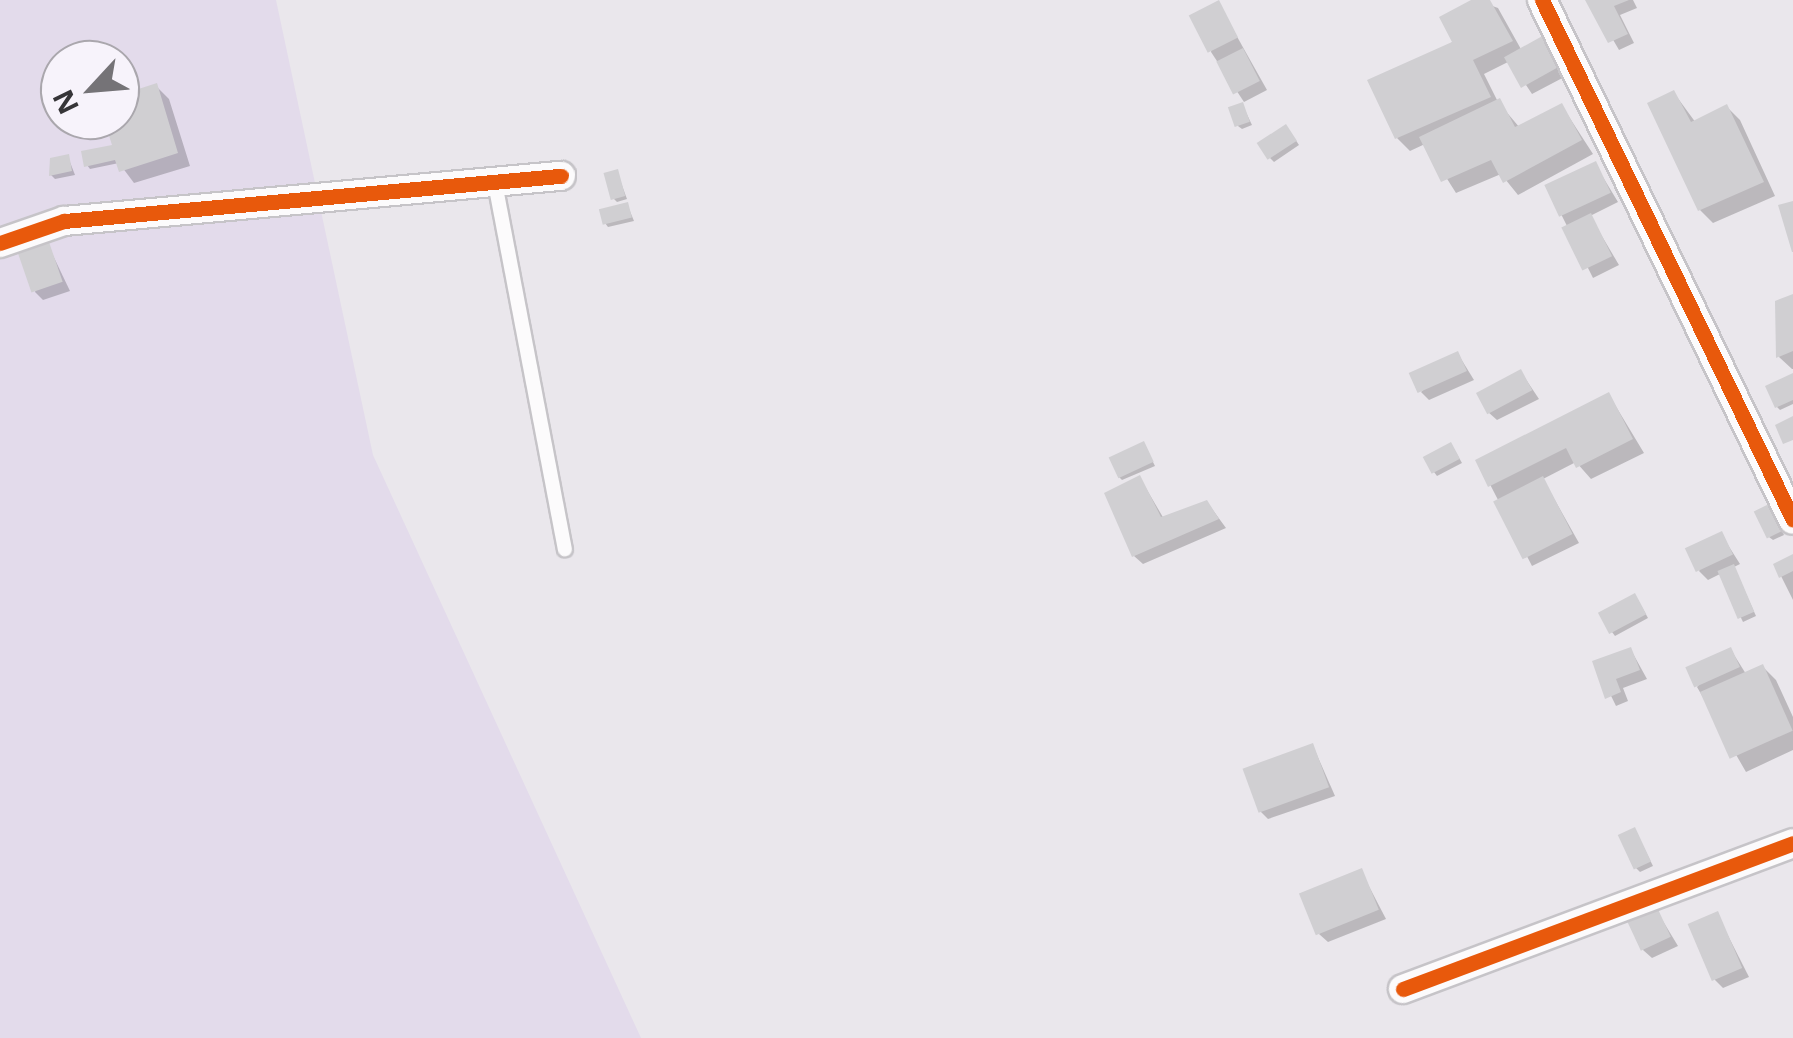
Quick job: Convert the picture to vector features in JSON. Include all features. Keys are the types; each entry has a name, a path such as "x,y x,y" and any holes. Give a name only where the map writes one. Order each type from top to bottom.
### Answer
{"street":[{"path":"1542,0 1793,520"},
{"path":"0,243 64,222 562,176"},
{"path":"1403,989 1655,898 1793,842"}],"lane":[{"path":"495,183 565,548"}],"shaded area":[{"path":"0,0 276,0 373,455 641,1038 0,1038"}],"building":[{"path":"1219,0 1238,37 1208,53 1189,15"},
{"path":"1471,0 1490,0 1513,41 1473,60 1491,97 1395,139 1367,80 1452,42 1439,17"},
{"path":"1585,0 1629,0 1614,6 1628,34 1608,43"},
{"path":"1546,34 1563,65 1521,88 1504,57"},
{"path":"1243,48 1260,81 1233,95 1216,62"},
{"path":"157,83 178,153 119,172 115,160 84,167 81,151 112,145 110,140 140,140 140,89"},
{"path":"1674,90 1691,122 1727,104 1764,182 1698,211 1647,103"},
{"path":"1500,98 1515,127 1562,103 1582,140 1503,183 1491,160 1441,182 1419,137"},
{"path":"1243,102 1250,122 1235,127 1228,107"},
{"path":"1286,124 1297,141 1268,160 1257,143"},
{"path":"69,154 72,171 49,176 50,158"},
{"path":"1596,161 1611,193 1559,217 1544,185"},
{"path":"618,169 625,196 611,200 604,173"},
{"path":"1793,201 1793,252 1792,252 1778,205"},
{"path":"628,202 632,218 603,225 599,209"},
{"path":"1591,213 1612,256 1582,271 1561,227"},
{"path":"49,242 63,282 31,292 18,253"},
{"path":"1793,294 1793,351 1776,358 1775,301"},
{"path":"1458,351 1467,371 1418,393 1409,373"},
{"path":"1521,369 1532,390 1487,414 1476,393"},
{"path":"1793,373 1793,400 1775,408 1765,386"},
{"path":"1609,392 1633,439 1576,468 1566,448 1488,487 1475,460"},
{"path":"1793,416 1793,440 1783,444 1775,425"},
{"path":"1144,441 1154,462 1118,478 1109,457"},
{"path":"1451,442 1460,459 1432,474 1423,457"},
{"path":"1140,475 1161,517 1207,500 1219,519 1132,557 1104,493"},
{"path":"1543,476 1573,534 1523,559 1493,501"},
{"path":"1769,504 1782,531 1767,538 1754,511"},
{"path":"1722,531 1733,555 1696,572 1685,548"},
{"path":"1793,554 1793,571 1779,578 1773,564"},
{"path":"1734,564 1754,612 1738,619 1717,571"},
{"path":"1635,593 1646,614 1609,634 1598,613"},
{"path":"1631,647 1640,670 1616,679 1621,692 1605,699 1592,661"},
{"path":"1731,647 1740,667 1694,687 1685,667"},
{"path":"1763,664 1793,731 1730,759 1700,692"},
{"path":"1313,743 1329,787 1259,813 1243,769"},
{"path":"1635,827 1651,861 1634,869 1618,835"},
{"path":"1362,868 1379,910 1316,935 1299,893"},
{"path":"1656,905 1671,937 1641,951 1626,919"},
{"path":"1718,911 1742,968 1712,981 1688,924"}],"cycle path":[{"path":"1542,0 1793,520"},
{"path":"0,243 64,221 561,176"},
{"path":"1403,989 1793,843"}]}
